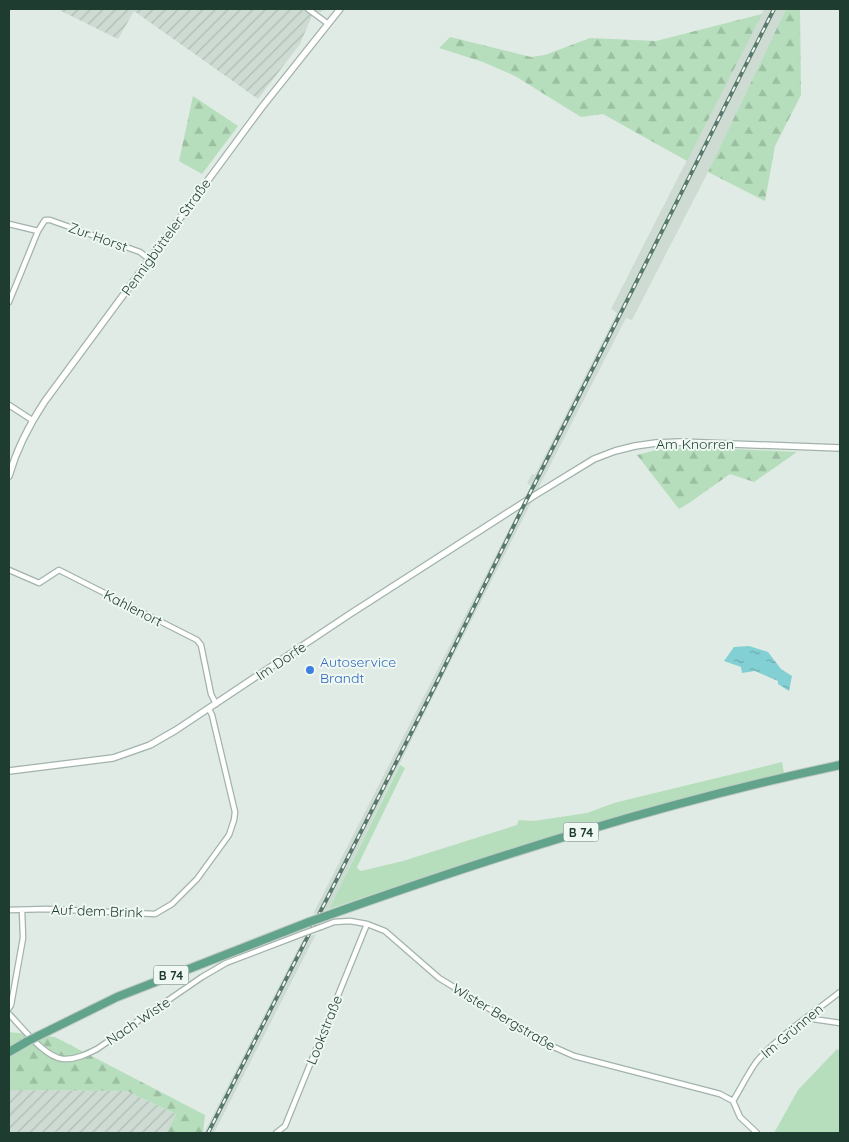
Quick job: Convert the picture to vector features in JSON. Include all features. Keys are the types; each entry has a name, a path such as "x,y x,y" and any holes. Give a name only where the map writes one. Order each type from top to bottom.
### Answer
{"main road":[{"name":"B 74","path":"9,1052 117,996 308,922 436,877 589,829 779,777 840,765"}],"street":[{"path":"308,9 327,23"},
{"name":"Pennigbütteler Straße","path":"9,476 16,453 32,420 256,114 340,9"},
{"name":"Zur Horst","path":"38,231 45,220 50,220 140,252 150,260"},
{"path":"9,224 38,231 9,302"},
{"path":"9,405 32,420"},
{"name":"Am Knorren","path":"532,496 594,459 615,451 642,445 680,442 840,448"},
{"name":"Im Dorfe","path":"9,771 92,761 128,754 150,745 209,709 350,614 532,496"},
{"name":"Kahlenort","path":"9,570 39,584 59,570 197,640 201,645 211,694 216,704"},
{"name":"Auf dem Brink","path":"9,910 47,909 155,914 172,904 197,879 229,835 235,812 209,709"},
{"path":"9,1008 23,938 22,910"},
{"name":"Wister Bergstraße","path":"321,926 334,922 350,921 367,924 385,931 440,978 547,1044 574,1056 711,1092 733,1101"},
{"name":"Lookstraße","path":"276,1133 285,1126 367,924"},
{"name":"Nach Wiste","path":"9,1014 52,1056 64,1059 82,1056 97,1049 202,977 226,963 321,926"},
{"name":"Im Grünnen","path":"733,1101 756,1063 774,1044 840,992"},
{"path":"806,1018 840,1023"},
{"path":"733,1101 740,1117 756,1133"}],"shaded area":[{"path":"57,9 326,9 312,16 300,44 258,99 134,11 118,39"},
{"path":"764,9 786,9 708,172 632,320 626,318 544,477 422,718 329,909 313,914 531,486 527,483 532,474 535,475 617,313 611,309"},
{"path":"316,934 214,1133 204,1133 303,939"},
{"path":"9,1090 127,1091 176,1114 167,1133 9,1133"}],"green space":[{"path":"786,9 800,9 801,95 775,146 765,201 708,172"},
{"path":"762,14 687,161 603,114 581,117 515,76 483,62 439,48 450,37 531,57 545,55 590,38 656,41"},
{"path":"193,96 238,126 202,174 179,161"},
{"path":"689,447 797,452 754,482 730,474 679,509 637,455 656,450"},
{"path":"782,762 784,773 603,821 442,871 329,909 400,765 405,768 358,865 357,868 361,871 403,861 517,825 519,820 534,821 587,813 614,803"},
{"path":"9,1032 55,1037 205,1115 203,1133 167,1133 176,1114 127,1091 9,1090"},
{"path":"837,1049 840,1051 840,1133 774,1133 798,1090"}],"water":[{"path":"749,646 768,652 781,669 792,676 789,691 778,684 778,681 755,671 742,673 741,667 724,661 734,647"}],"railway":[{"path":"208,1133 437,682 774,9"}],"place":[{"name":"Autoservice Brandt","path":"310,670"}]}
